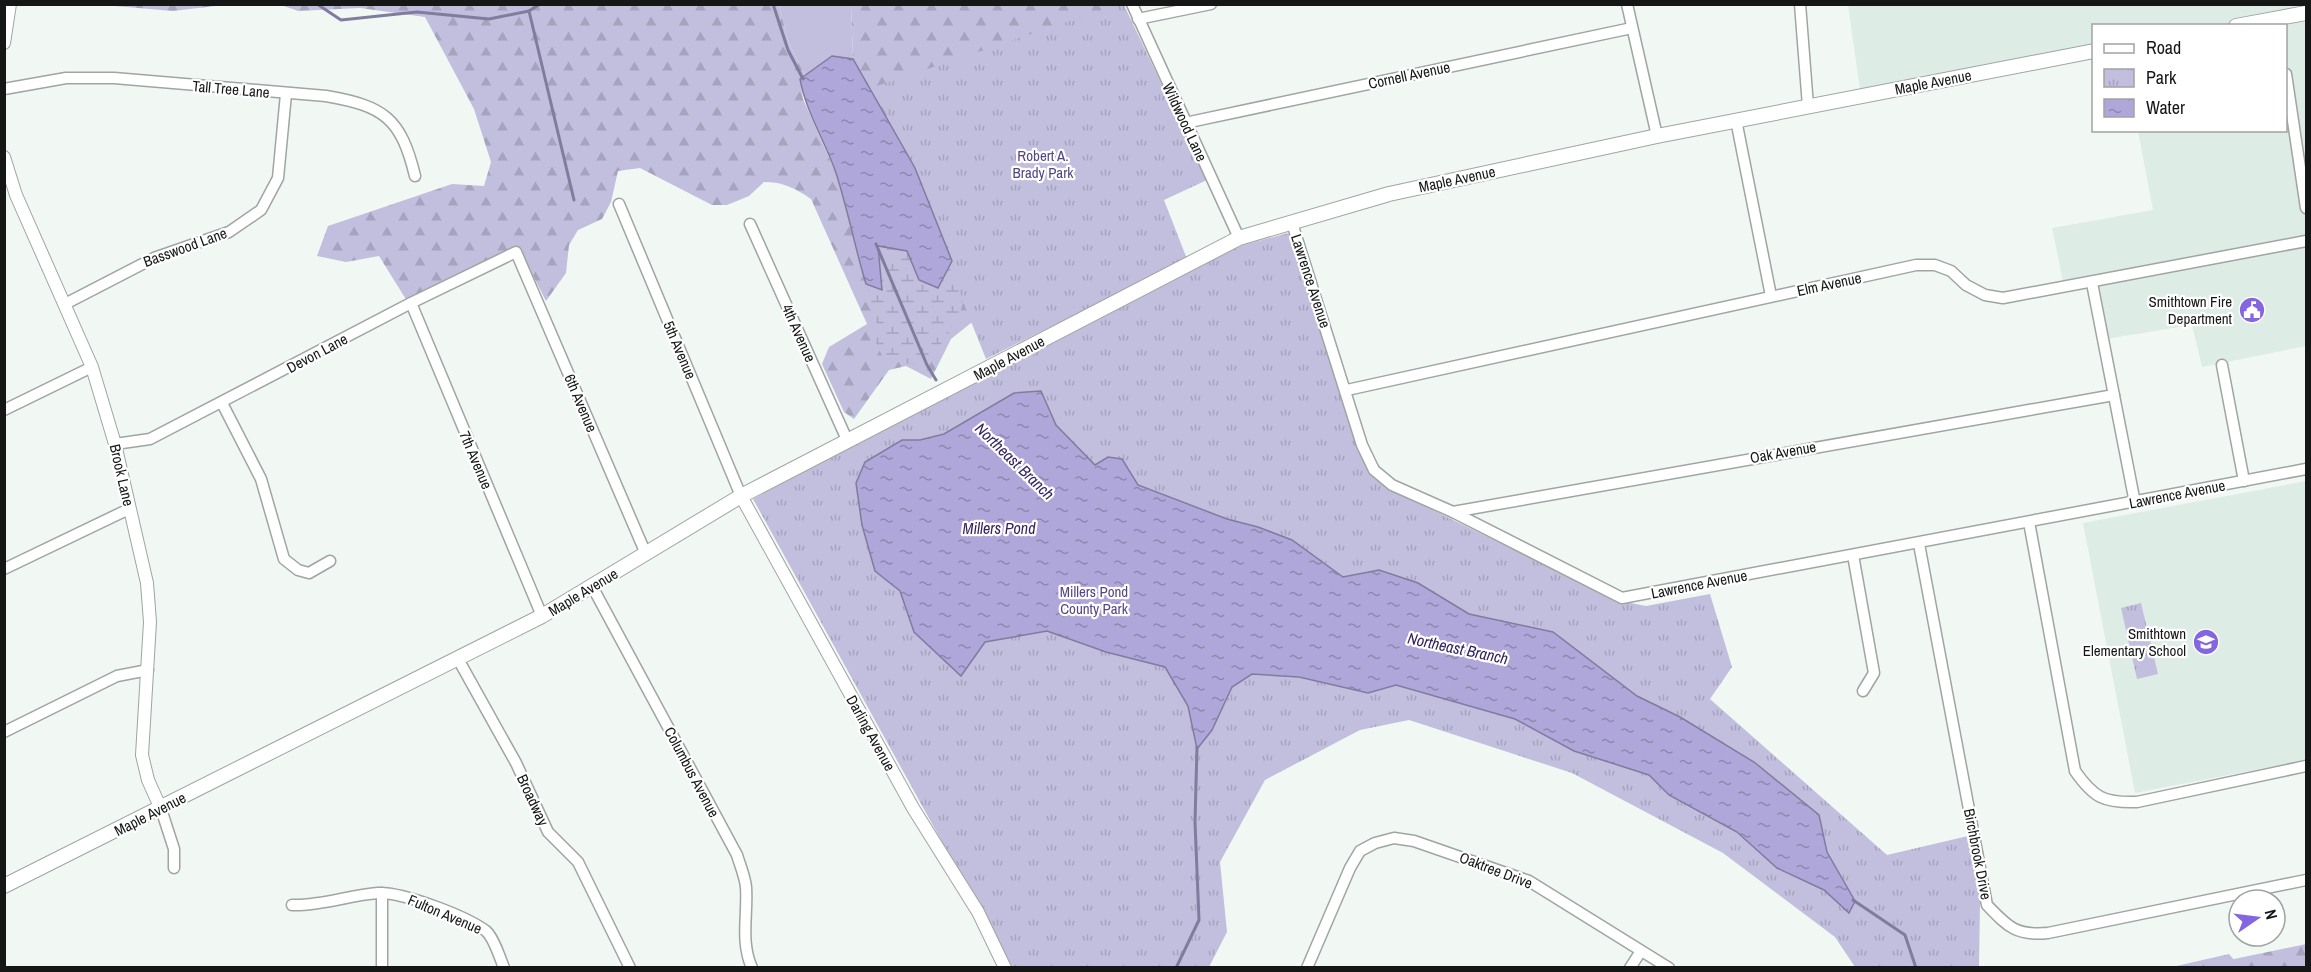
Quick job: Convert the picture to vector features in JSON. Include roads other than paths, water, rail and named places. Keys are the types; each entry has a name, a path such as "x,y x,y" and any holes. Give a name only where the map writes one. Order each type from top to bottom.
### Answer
{"main road":[{"path":"2256,24 2277,22 2307,13"},
{"name":"Maple Avenue","path":"4,886 542,616 593,588 741,496 1239,238 1389,194 1808,105 2092,51"}],"street":[{"path":"4,43 10,4"},
{"name":"Wildwood Lane","path":"1132,4 1239,238"},
{"path":"1138,19 1211,4"},
{"path":"1627,4 1657,136"},
{"path":"1800,4 1808,105"},
{"name":"Cornell Avenue","path":"1185,123 1632,28"},
{"name":"Tall Tree Lane","path":"4,89 66,78 114,78 337,98 358,102 379,111 399,130 410,154 415,176"},
{"path":"2287,80 2307,208"},
{"name":"Basswood Lane","path":"65,304 154,258 229,232 261,210 278,178 286,94"},
{"path":"1736,120 1771,296"},
{"name":"Brook Lane","path":"4,157 16,195 92,367 115,444 147,583 150,622 142,755 148,780 161,809"},
{"name":"5th Avenue","path":"619,204 741,496"},
{"name":"Lawrence Avenue","path":"1292,223 1347,390 1362,445 1374,470 1392,485 1453,512 1622,598 1919,544 2307,469"},
{"name":"4th Avenue","path":"750,224 848,442"},
{"name":"Elm Avenue","path":"1347,390 1916,265 1935,265 1951,271 1966,285 1985,295 2003,298 2092,283 2307,240"},
{"name":"Devon Lane","path":"115,444 150,438 222,403 411,303 516,252"},
{"name":"6th Avenue","path":"516,252 646,554"},
{"path":"2092,283 2134,503"},
{"name":"7th Avenue","path":"411,303 542,616"},
{"path":"2222,365 2244,481"},
{"path":"4,410 92,367"},
{"name":"Oak Avenue","path":"1453,512 2114,395"},
{"path":"222,403 261,479 284,559 298,570 309,573 330,561"},
{"name":"Darling Avenue","path":"741,496 896,778 978,912 1005,968"},
{"path":"4,569 129,509"},
{"path":"2029,522 2075,771 2089,791 2115,802 2137,802 2307,766"},
{"name":"Birchbrook Drive","path":"1919,544 1987,905 2008,928 2030,935 2048,933 2307,880"},
{"path":"1853,555 1874,673 1863,691"},
{"name":"Columbus Avenue","path":"593,588 737,855 746,887 744,924 747,957 752,968"},
{"name":"Broadway","path":"458,659 516,763 548,832 578,862 630,968"},
{"path":"4,732 117,676 148,670"},
{"path":"161,809 174,849 174,868"},
{"name":"Oaktree Drive","path":"1306,968 1350,868 1360,852 1375,843 1394,838 1414,841 1529,881 1669,968"},
{"path":"382,893 382,968"},
{"name":"Fulton Avenue","path":"292,905 313,905 358,895 382,893 404,895 425,902 487,932 504,968"},
{"path":"1630,968 1641,951"}],"water":[{"path":"832,56 853,59 915,168 952,261 938,288 919,280 907,251 878,246 882,290 866,284 836,173 811,115 800,79"},
{"name":"Millers Pond","path":"1041,391 1056,425 1095,465 1108,457 1122,459 1138,485 1227,519 1258,527 1292,540 1343,577 1379,570 1418,583 1469,614 1553,632 1637,696 1680,717 1754,762 1819,815 1827,852 1855,901 1849,913 1824,890 1777,868 1737,832 1669,795 1649,775 1574,751 1515,719 1396,685 1368,693 1299,677 1252,674 1232,687 1212,730 1197,749 1188,706 1165,667 1106,652 1047,631 985,642 961,676 914,632 900,591 875,571 862,525 856,483 865,462 902,440 920,440 944,434 1014,393"}],"waterway":[{"path":"317,4 341,20 417,12 489,19 529,11"},
{"path":"540,4 529,11 574,200"},
{"name":"Northeast Branch","path":"773,4 788,50 803,79"},
{"name":"Northeast Branch","path":"876,244 927,365 936,380"},
{"path":"1176,968 1199,920 1195,822 1197,747"},
{"name":"Northeast Branch","path":"1853,900 1905,935 1916,968"}],"place":[{"name":"Smithtown Fire Department","path":"2252,310"},
{"name":"Smithtown Elementary School","path":"2206,642"}],"park label":[{"name":"Robert A. Brady Park","path":"1043,164"},
{"name":"Millers Pond County Park","path":"1094,600"}]}
